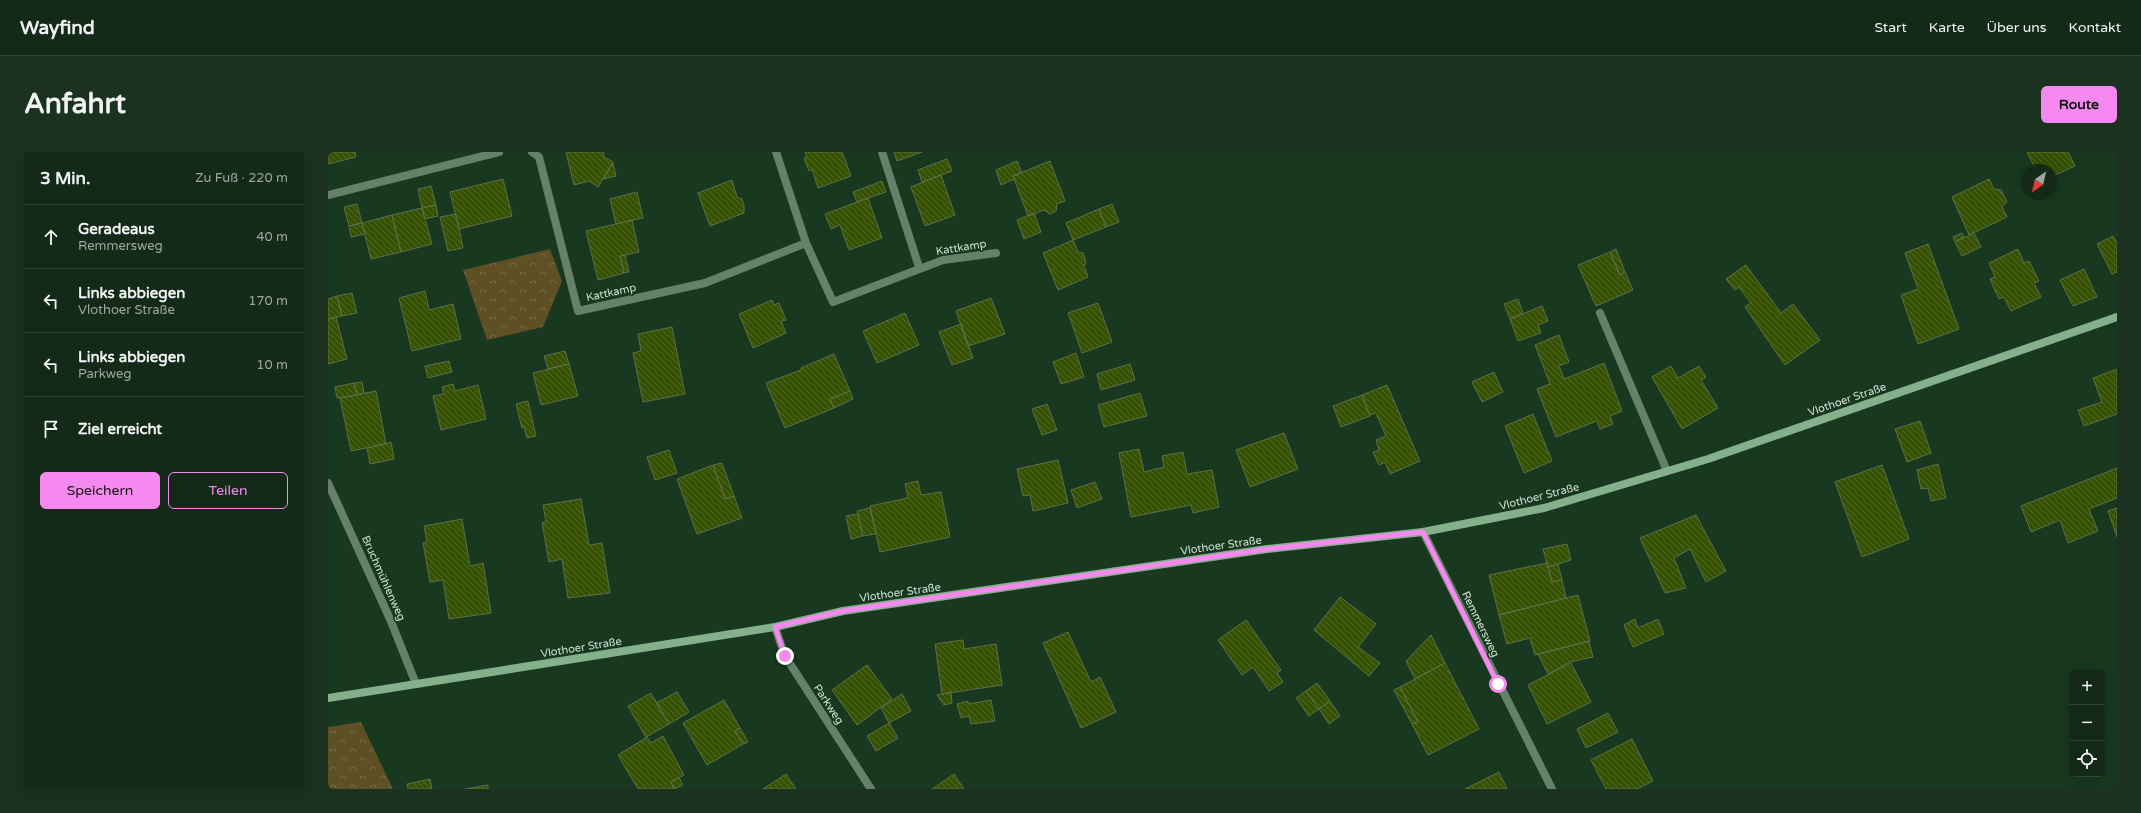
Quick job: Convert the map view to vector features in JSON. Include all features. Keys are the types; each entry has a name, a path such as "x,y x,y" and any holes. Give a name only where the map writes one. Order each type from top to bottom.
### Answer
{"street":[{"path":"328,195 499,152"},
{"name":"Kattkamp","path":"532,152 539,156 578,311 705,283 806,243"},
{"name":"Kattkamp","path":"776,152 806,243 833,302 919,267 943,260 996,253"},
{"path":"882,152 919,267"},
{"path":"1600,313 1667,471"},
{"name":"Vlothoer Straße","path":"328,698 775,627 843,611 1267,549 1423,532 1544,508 1708,459 2117,317"},
{"name":"Bruchmühlenweg","path":"328,483 390,619 416,684"},
{"name":"Remmersweg","path":"1423,532 1552,789"},
{"name":"Parkweg","path":"775,627 785,656 871,789"}],"green space":[{"path":"550,249 562,281 543,327 487,340 463,270"},
{"path":"361,722 393,789 328,789 328,727"}],"building":[{"path":"328,152 355,152 356,157 328,164"},
{"path":"566,152 603,152 604,157 613,162 598,187 589,181 574,185"},
{"path":"805,152 842,152 851,176 818,188 812,169 809,171 804,158 807,157"},
{"path":"894,152 922,152 897,161"},
{"path":"2027,152 2068,152 2075,166 2057,174 2057,164 2033,164"},
{"path":"947,159 952,171 922,182 918,170"},
{"path":"1017,161 1022,173 1013,176 1014,179 1001,185 996,170"},
{"path":"1050,161 1065,201 1057,204 1056,211 1050,214 1044,210 1028,216 1013,176"},
{"path":"613,163 616,176 603,179"},
{"path":"941,175 955,215 925,226 911,187"},
{"path":"503,179 512,216 459,229 450,192"},
{"path":"1989,179 1994,189 2001,190 2007,202 2002,207 2007,217 1969,235 1952,197"},
{"path":"732,180 737,197 742,199 744,213 710,226 698,193"},
{"path":"882,181 886,192 857,202 853,192"},
{"path":"431,186 436,205 422,208 418,189"},
{"path":"637,192 643,218 616,224 610,199"},
{"path":"868,198 882,238 849,250 840,225 831,229 825,214"},
{"path":"357,204 362,223 349,226 344,207"},
{"path":"1112,204 1119,222 1106,227 1099,209"},
{"path":"436,205 438,216 425,219 422,208"},
{"path":"422,208 432,244 401,252 392,215"},
{"path":"1099,209 1106,227 1073,240 1066,223"},
{"path":"1034,213 1041,232 1024,239 1017,220"},
{"path":"456,214 463,248 448,251 440,217"},
{"path":"392,215 401,252 371,259 362,223"},
{"path":"632,220 639,252 620,256 624,273 598,280 586,231"},
{"path":"362,223 365,234 351,237 349,226"},
{"path":"1962,233 1964,237 1955,242 1953,237"},
{"path":"1974,233 1981,247 1962,256 1955,242"},
{"path":"2113,236 2117,243 2117,272 2112,274 2097,244"},
{"path":"1073,240 1078,252 1083,253 1086,262 1084,266 1088,277 1058,290 1043,253"},
{"path":"1928,244 1959,329 1918,344 1901,295 1918,289 1905,253"},
{"path":"1616,249 1625,272 1620,275 1610,252"},
{"path":"2018,249 2024,263 2029,261 2039,281 2034,283 2041,297 2011,311 2004,297 1999,299 1990,279 1995,277 1989,263"},
{"path":"1610,252 1620,275 1625,272 1633,290 1596,306 1578,265"},
{"path":"625,255 629,272 624,273 620,256"},
{"path":"1746,265 1781,313 1793,304 1820,340 1785,365 1745,307 1751,303 1739,287 1735,290 1726,279"},
{"path":"2084,269 2097,297 2073,306 2060,280"},
{"path":"425,291 429,310 453,304 461,339 412,351 399,298"},
{"path":"352,293 357,313 342,316 337,296"},
{"path":"337,296 342,316 328,319 328,299"},
{"path":"991,298 1005,334 968,346 956,311"},
{"path":"1518,299 1523,313 1510,319 1504,304"},
{"path":"772,300 774,305 779,303 786,320 781,321 786,333 753,348 739,314"},
{"path":"1098,303 1112,342 1082,353 1068,313"},
{"path":"1542,306 1548,321 1538,325 1541,333 1518,341 1510,319"},
{"path":"905,313 919,345 877,363 863,331"},
{"path":"336,317 347,359 328,364 328,319"},
{"path":"961,324 973,358 952,365 939,332"},
{"path":"672,327 685,394 643,402 633,353 641,351 638,334"},
{"path":"1559,335 1569,362 1559,366 1564,379 1604,363 1622,411 1610,416 1613,424 1600,429 1597,421 1556,437 1537,389 1550,384 1535,345"},
{"path":"565,351 569,364 548,369 544,356"},
{"path":"1076,353 1084,377 1061,384 1053,362"},
{"path":"834,354 850,391 830,399 834,408 785,428 766,383 801,370 801,368"},
{"path":"449,361 452,372 428,378 425,366"},
{"path":"569,364 578,396 541,405 533,373"},
{"path":"1130,364 1135,380 1101,390 1097,374"},
{"path":"1671,366 1678,378 1699,366 1706,377 1701,380 1718,408 1682,429 1652,377"},
{"path":"2117,369 2117,414 2084,426 2078,410 2102,402 2093,378"},
{"path":"1494,372 1503,392 1482,402 1472,382"},
{"path":"362,382 364,393 357,395 354,383"},
{"path":"354,383 357,395 337,398 335,387"},
{"path":"453,384 455,391 478,385 486,419 441,430 433,396 444,394 442,387"},
{"path":"1387,385 1420,461 1390,474 1385,462 1379,465 1373,452 1379,450 1376,440 1386,436 1376,413 1370,415 1362,395"},
{"path":"376,391 386,444 351,451 340,398"},
{"path":"850,391 853,399 834,408 830,399"},
{"path":"1140,393 1147,416 1104,427 1098,405"},
{"path":"1362,395 1370,416 1341,427 1333,406"},
{"path":"528,401 536,436 527,438 524,427 522,428 516,404"},
{"path":"1047,404 1057,430 1042,435 1032,409"},
{"path":"1533,414 1552,461 1524,473 1505,426"},
{"path":"1920,421 1931,453 1907,462 1895,429"},
{"path":"1284,433 1298,469 1250,487 1236,450"},
{"path":"391,442 394,459 370,464 367,448"},
{"path":"1139,449 1144,472 1164,467 1162,456 1183,452 1187,474 1212,470 1219,507 1193,513 1191,505 1131,517 1119,453"},
{"path":"669,450 677,473 655,480 647,457"},
{"path":"1058,460 1068,503 1033,511 1030,495 1023,496 1017,469"},
{"path":"722,463 734,496 725,499 713,465"},
{"path":"1938,464 1946,498 1931,501 1928,488 1921,489 1917,470"},
{"path":"713,465 725,499 734,496 742,518 697,534 677,479"},
{"path":"1882,465 1909,539 1862,557 1835,482"},
{"path":"2117,468 2117,498 2089,509 2098,531 2068,543 2060,520 2031,532 2021,506"},
{"path":"918,481 921,495 941,492 950,537 880,552 870,506 908,498 905,484"},
{"path":"1095,482 1102,499 1077,508 1071,490"},
{"path":"581,499 589,545 602,543 610,593 568,598 562,559 549,562 542,523 546,522 543,505"},
{"path":"870,508 876,534 863,536 857,511"},
{"path":"2117,508 2117,537 2108,511"},
{"path":"858,514 863,536 851,539 846,516"},
{"path":"1696,515 1726,571 1706,582 1690,549 1674,558 1686,588 1665,593 1640,538"},
{"path":"462,519 470,566 483,563 491,613 449,619 443,580 430,582 423,543 427,542 424,526"},
{"path":"1567,544 1571,560 1548,567 1543,549"},
{"path":"1547,563 1552,582 1562,580 1566,598 1499,615 1489,575"},
{"path":"1558,564 1562,580 1552,582 1548,567"},
{"path":"1578,595 1590,641 1535,655 1530,638 1507,644 1499,615"},
{"path":"1340,597 1376,624 1358,647 1380,663 1369,676 1314,630"},
{"path":"1635,619 1638,628 1658,619 1664,634 1633,647 1624,625"},
{"path":"1246,620 1281,670 1277,673 1283,682 1269,691 1253,667 1242,675 1218,640"},
{"path":"1068,632 1091,682 1100,677 1116,712 1081,728 1043,643"},
{"path":"1431,635 1445,663 1415,679 1406,661"},
{"path":"963,640 964,649 996,644 1002,685 942,694 935,644"},
{"path":"1589,641 1593,657 1570,662 1548,674 1538,654"},
{"path":"1445,663 1479,729 1428,755 1412,724 1418,722 1400,687"},
{"path":"1571,663 1591,702 1547,724 1528,685"},
{"path":"867,665 892,699 857,725 832,690"},
{"path":"1317,683 1330,701 1319,709 1306,691"},
{"path":"1400,687 1418,722 1412,724 1394,690"},
{"path":"1306,691 1319,709 1309,716 1296,698"},
{"path":"677,692 689,712 669,724 656,703"},
{"path":"951,692 952,703 944,705 937,695"},
{"path":"651,693 669,724 646,737 628,706"},
{"path":"902,694 911,711 889,723 881,708"},
{"path":"724,700 740,728 735,731 743,744 707,765 683,723"},
{"path":"991,700 995,721 971,724 969,716 961,718 957,704 968,701 968,704"},
{"path":"1330,701 1340,716 1329,724 1319,709"},
{"path":"1608,713 1618,732 1586,748 1577,729"},
{"path":"889,723 898,738 876,751 867,736"},
{"path":"740,728 748,742 743,744 735,731"},
{"path":"663,736 684,775 671,782 674,789 638,789 618,755 647,737 651,743"},
{"path":"1632,739 1653,781 1637,789 1606,789 1591,760"},
{"path":"1499,772 1507,789 1465,789"},
{"path":"786,774 796,789 763,789"},
{"path":"954,774 964,789 932,789"},
{"path":"679,778 683,785 674,789 671,782"},
{"path":"430,779 432,789 408,789 407,784"},
{"path":"488,785 488,789 465,789"}],"route":[{"path":"785,656 775,627 843,611 1267,549 1423,532 1498,684"}]}
